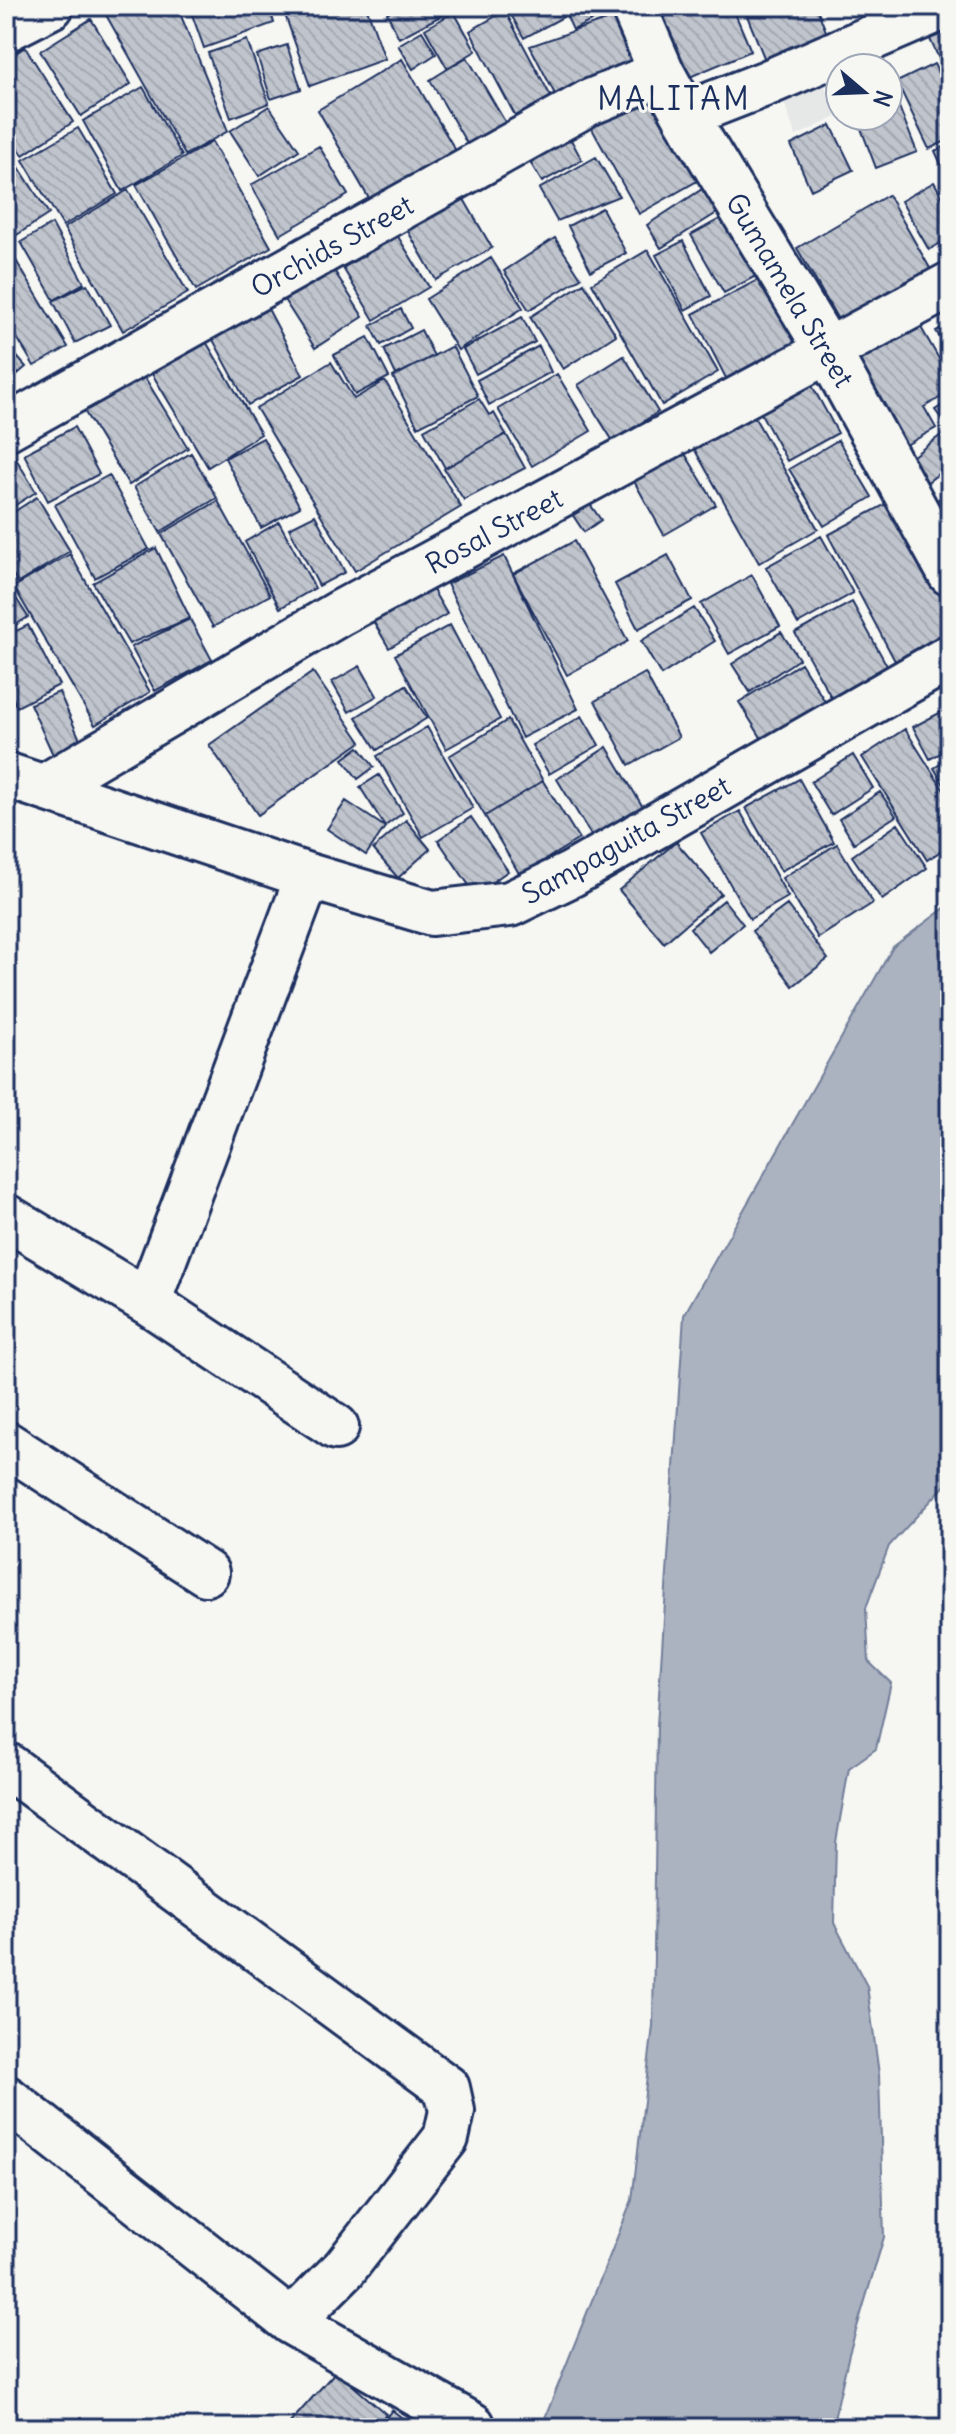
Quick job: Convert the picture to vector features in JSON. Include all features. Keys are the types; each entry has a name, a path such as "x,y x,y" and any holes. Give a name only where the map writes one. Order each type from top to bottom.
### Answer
{"street":[{"path":"6,29 51,6"},
{"name":"Gumamela Street","path":"633,6 662,73 685,115 828,351 950,573"},
{"path":"685,115 946,6"},
{"name":"Orchids Street","path":"6,428 588,103 662,73"},
{"name":"Rosal Street","path":"25,781 950,285"},
{"name":"Sampaguita Street","path":"25,781 308,876 432,913 510,904 572,874 950,657"},
{"path":"148,1302 308,876"},
{"path":"6,1217 148,1302 336,1427"},
{"path":"6,1444 206,1573"},
{"path":"6,1765 447,2088 452,2111 446,2138 344,2269 291,2322"},
{"path":"6,2098 291,2322 472,2425"}],"shaded area":[{"path":"820,76 824,84 824,123 796,136 781,94"},
{"path":"950,904 950,1480 889,1546 866,1608 869,1662 891,1683 876,1749 849,1768 836,1842 834,1923 867,1986 879,2074 884,2237 849,2354 832,2428 541,2428 632,2200 653,2026 657,1725 684,1315 893,947"}],"building":[{"path":"101,6 177,6 228,131 185,155"},
{"path":"189,6 269,6 274,23 204,48"},
{"path":"282,6 366,6 385,59 310,86"},
{"path":"399,6 450,6 452,10 399,38 387,13"},
{"path":"518,6 557,6 563,17 524,38 509,11"},
{"path":"562,6 612,6 614,10 573,30"},
{"path":"647,6 732,6 751,51 678,82"},
{"path":"743,6 816,6 827,34 765,60"},
{"path":"505,11 555,104 519,123 470,31"},
{"path":"454,12 476,51 447,68 425,29"},
{"path":"620,15 643,68 561,106 530,46"},
{"path":"91,19 131,84 81,116 40,51"},
{"path":"950,25 950,82 928,35"},
{"path":"422,31 436,54 413,69 398,45"},
{"path":"247,40 269,103 231,118 208,53"},
{"path":"287,45 301,89 271,99 257,55"},
{"path":"25,47 73,122 23,155 6,129 6,60"},
{"path":"467,57 511,132 473,154 430,80"},
{"path":"402,59 460,158 375,209 318,110"},
{"path":"934,64 950,97 950,139 929,149 904,97 904,79"},
{"path":"143,87 182,156 122,191 83,121"},
{"path":"649,94 697,181 639,214 591,127"},
{"path":"269,106 299,150 259,176 230,131"},
{"path":"904,120 917,152 876,168 862,132 904,132"},
{"path":"78,128 117,194 63,226 23,160"},
{"path":"824,128 824,132 834,132 853,170 811,190 791,145"},
{"path":"570,138 582,160 542,182 530,162"},
{"path":"212,142 271,247 196,290 136,185"},
{"path":"950,144 950,184 935,151"},
{"path":"319,146 348,195 280,235 251,185"},
{"path":"6,147 49,214 6,242"},
{"path":"596,157 619,196 557,221 539,189"},
{"path":"713,182 728,206 661,248 647,225"},
{"path":"934,182 950,210 950,237 929,250 901,201"},
{"path":"128,190 188,293 123,331 64,228"},
{"path":"461,194 492,248 436,280 405,226"},
{"path":"888,195 935,277 844,330 797,248"},
{"path":"602,208 626,253 591,271 568,226"},
{"path":"736,210 769,269 724,293 691,235"},
{"path":"52,224 84,283 54,300 21,242"},
{"path":"397,235 429,287 374,320 343,268"},
{"path":"555,238 581,278 529,310 504,271"},
{"path":"683,241 711,296 685,310 656,255"},
{"path":"9,249 68,347 34,366 6,319 6,251"},
{"path":"648,250 718,372 662,405 592,283"},
{"path":"491,258 523,308 458,350 426,299"},
{"path":"332,267 363,317 315,348 283,298"},
{"path":"769,274 804,343 728,382 693,314"},
{"path":"584,283 616,335 563,369 530,317"},
{"path":"87,284 110,325 75,343 53,301"},
{"path":"267,307 303,375 248,405 211,336"},
{"path":"401,309 411,328 381,345 371,326"},
{"path":"522,317 535,342 476,374 463,349"},
{"path":"919,324 950,378 950,392 924,407 936,428 906,445 857,360"},
{"path":"950,324 950,356 936,331"},
{"path":"421,330 434,356 396,375 384,349"},
{"path":"368,337 389,377 355,395 334,355"},
{"path":"205,340 261,434 208,467 151,372"},
{"path":"452,346 478,396 418,427 393,377"},
{"path":"539,346 551,372 489,405 477,380"},
{"path":"12,351 26,367 6,384 6,356"},
{"path":"624,356 658,412 613,441 578,385"},
{"path":"331,362 354,399 385,381 461,507 355,571 256,408"},
{"path":"139,368 188,448 129,485 80,404"},
{"path":"557,374 591,431 532,466 498,409"},
{"path":"810,382 838,433 787,461 759,410"},
{"path":"479,399 489,415 494,413 506,434 445,468 424,430"},
{"path":"950,400 950,465 921,487 904,463 949,429 935,410"},
{"path":"751,411 818,529 759,563 692,445"},
{"path":"74,427 99,474 48,501 24,454"},
{"path":"506,434 525,468 464,500 444,469"},
{"path":"263,438 300,507 261,528 225,458"},
{"path":"838,440 872,497 824,526 789,469"},
{"path":"6,442 36,492 6,511"},
{"path":"684,452 716,505 664,535 634,481"},
{"path":"191,453 217,498 160,532 134,487"},
{"path":"109,475 149,549 95,578 55,505"},
{"path":"950,493 950,545 928,505"},
{"path":"37,497 70,551 18,583 6,563 6,517"},
{"path":"585,497 601,520 584,532 568,508"},
{"path":"899,497 950,592 950,632 895,661 828,535"},
{"path":"218,501 270,595 213,627 161,534"},
{"path":"315,515 345,572 319,586 289,528"},
{"path":"279,522 315,588 280,608 245,542"},
{"path":"821,536 853,593 798,624 766,567"},
{"path":"574,541 628,641 567,675 513,574"},
{"path":"156,548 190,618 129,644 93,583"},
{"path":"70,554 150,692 95,725 14,587"},
{"path":"668,555 692,600 638,629 615,584"},
{"path":"504,556 578,709 522,738 447,584"},
{"path":"752,575 780,626 729,654 701,604"},
{"path":"6,585 28,617 6,631"},
{"path":"430,585 447,614 389,648 372,619"},
{"path":"852,602 891,673 835,704 795,633"},
{"path":"694,608 715,641 661,675 641,641"},
{"path":"190,619 212,660 155,691 131,647"},
{"path":"28,625 59,685 17,707 6,686 6,636"},
{"path":"450,625 500,719 446,749 395,655"},
{"path":"781,632 799,659 750,692 732,664"},
{"path":"801,663 829,708 767,747 739,702"},
{"path":"360,666 377,696 349,712 332,682"},
{"path":"313,672 361,742 258,815 209,745"},
{"path":"645,673 679,737 629,765 595,701"},
{"path":"406,685 427,718 377,750 356,717"},
{"path":"59,692 82,744 54,757 30,704"},
{"path":"949,708 950,748 930,759 913,727"},
{"path":"582,716 599,745 549,774 532,745"},
{"path":"508,720 543,781 485,816 449,756"},
{"path":"427,727 473,808 423,837 377,756"},
{"path":"905,729 950,800 950,845 927,860 862,757"},
{"path":"359,747 374,767 358,779 343,759"},
{"path":"607,747 650,819 600,850 557,779"},
{"path":"853,755 873,788 831,815 811,782"},
{"path":"950,758 950,795 934,768"},
{"path":"379,775 403,813 385,826 360,787"},
{"path":"799,779 834,842 781,871 746,808"},
{"path":"543,781 579,839 520,875 485,816"},
{"path":"880,792 896,816 854,843 839,819"},
{"path":"346,801 385,827 366,855 327,829"},
{"path":"740,811 788,897 750,919 701,833"},
{"path":"471,817 508,871 475,894 438,840"},
{"path":"406,820 430,849 398,878 373,849"},
{"path":"898,824 927,868 882,900 852,856"},
{"path":"676,842 721,894 664,943 619,890"},
{"path":"837,844 873,903 818,938 782,878"},
{"path":"724,900 743,924 709,952 690,928"},
{"path":"787,905 828,959 793,986 752,931"},
{"path":"336,2371 386,2414 374,2428 293,2428 289,2424"},
{"path":"392,2410 415,2428 378,2428"}],"district":[{"name":"MALITAM","path":"674,98"}]}
